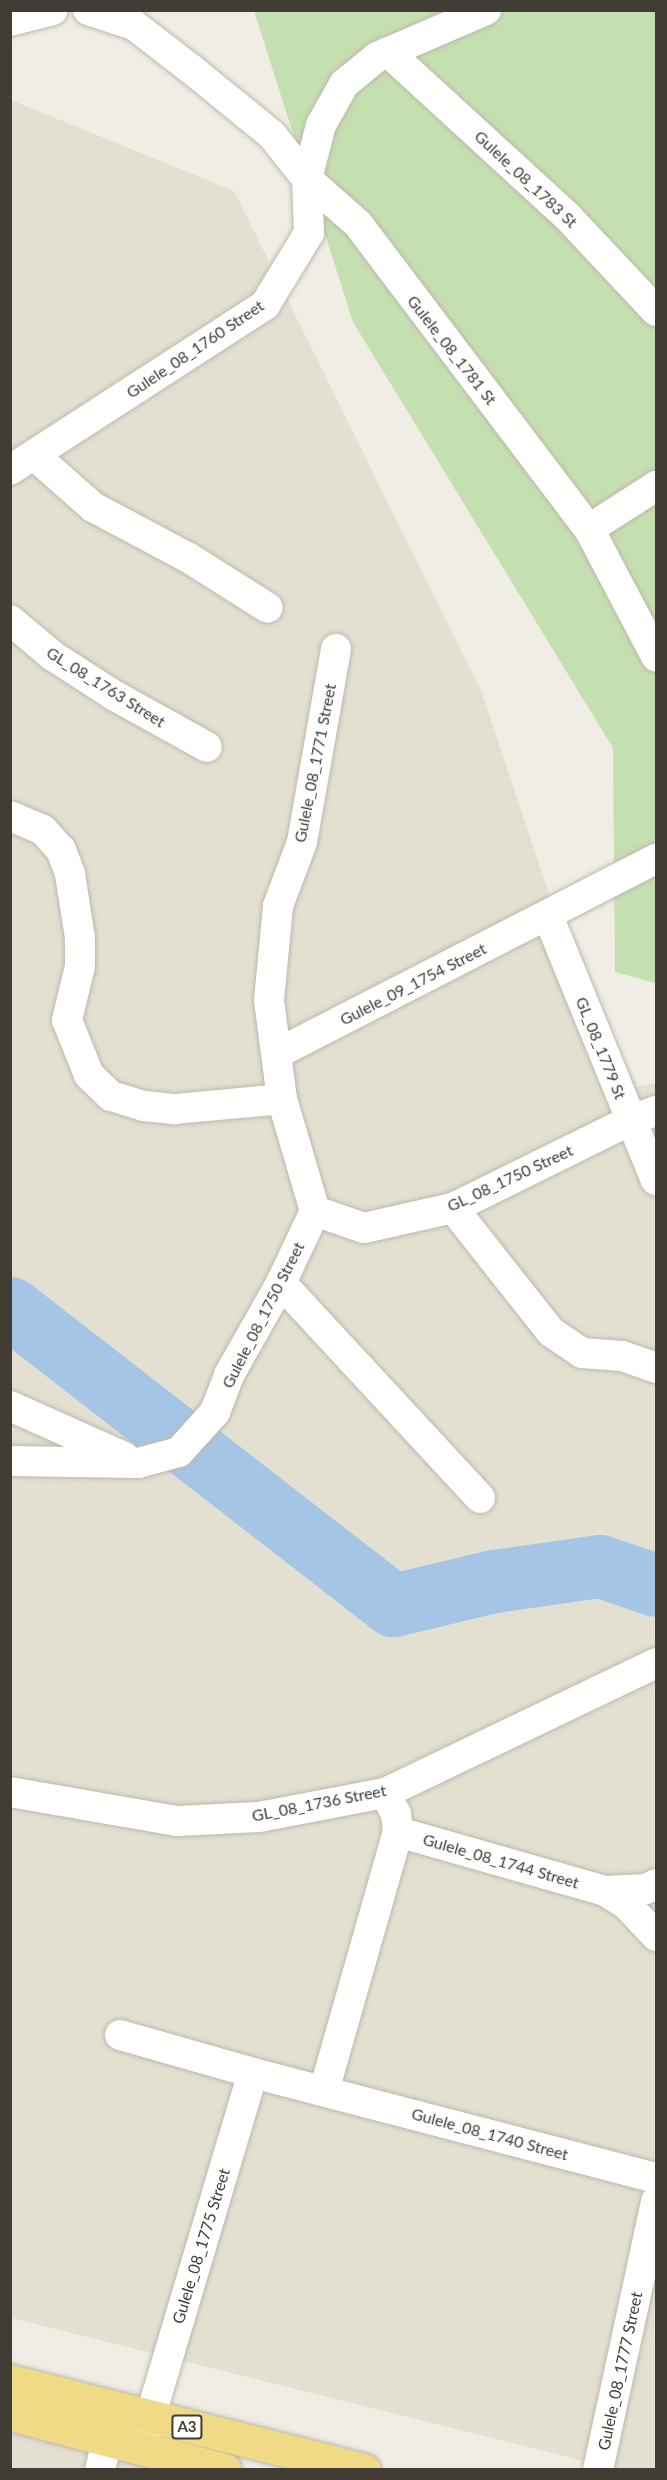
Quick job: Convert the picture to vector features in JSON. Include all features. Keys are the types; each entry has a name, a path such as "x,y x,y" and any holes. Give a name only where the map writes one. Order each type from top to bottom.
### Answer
{"highway":[{"name":"A3","path":"10,2381 148,2418 364,2469"},
{"name":"A3","path":"10,2414 104,2455 141,2450 225,2469"}],"street":[{"path":"10,21 53,10"},
{"name":"Gulele_08_1781 St","path":"87,10 134,25 272,135 307,179 358,224 589,529 657,656"},
{"name":"Gulele_08_1760 Street","path":"22,463 265,305 309,233 307,179 321,125 344,84 388,52 486,10"},
{"name":"Gulele_08_1783 St","path":"388,52 566,215 657,311"},
{"path":"22,463 93,507 189,558 268,608"},
{"path":"589,529 657,486"},
{"name":"GL_08_1763 Street","path":"10,620 52,656 115,696 207,747"},
{"name":"Gulele_08_1771 Street","path":"315,1211 282,1099 278,1053 268,1000 278,906 302,842 336,649"},
{"path":"10,816 43,830 61,850 70,874 80,938 80,966 67,1020 89,1075 111,1096 144,1106 175,1108 282,1099"},
{"name":"Gulele_09_1754 Street","path":"278,1053 657,859"},
{"name":"GL_08_1779 St","path":"548,916 644,1116 657,1180"},
{"name":"GL_08_1750 Street","path":"315,1211 364,1228 453,1208 644,1116"},
{"path":"453,1208 551,1332 582,1353 622,1356 657,1368"},
{"name":"Gulele_08_1750 Street","path":"10,1461 138,1463 179,1452 215,1412 229,1375 281,1283 315,1211"},
{"path":"281,1283 480,1498"},
{"path":"10,1406 138,1463"},
{"path":"648,1668 657,1645"},
{"name":"GL_08_1736 Street","path":"10,1792 177,1821 259,1817 385,1794 648,1668"},
{"path":"324,2091 398,1832 396,1814 385,1794"},
{"name":"Gulele_08_1744 Street","path":"398,1832 605,1891 626,1904 657,1936"},
{"name":"Gulele_08_1744 Street","path":"605,1891 646,1889 657,1884"},
{"name":"Gulele_08_1740 Street","path":"120,2034 253,2073 657,2178"},
{"name":"Gulele_08_1775 Street","path":"141,2450 148,2418 253,2073"},
{"name":"Gulele_08_1777 Street","path":"598,2469 657,2202"},
{"path":"104,2455 115,2409"}],"shaded area":[{"path":"11,100 234,191 482,693 615,1092 656,1083 656,2469 616,2469 11,2318"},
{"path":"11,2431 154,2469 11,2469"}],"green space":[{"path":"254,11 656,11 656,983 615,972 613,748 353,322"}],"waterway":[{"path":"10,1308 393,1605 494,1581 600,1566 656,1585"}]}
